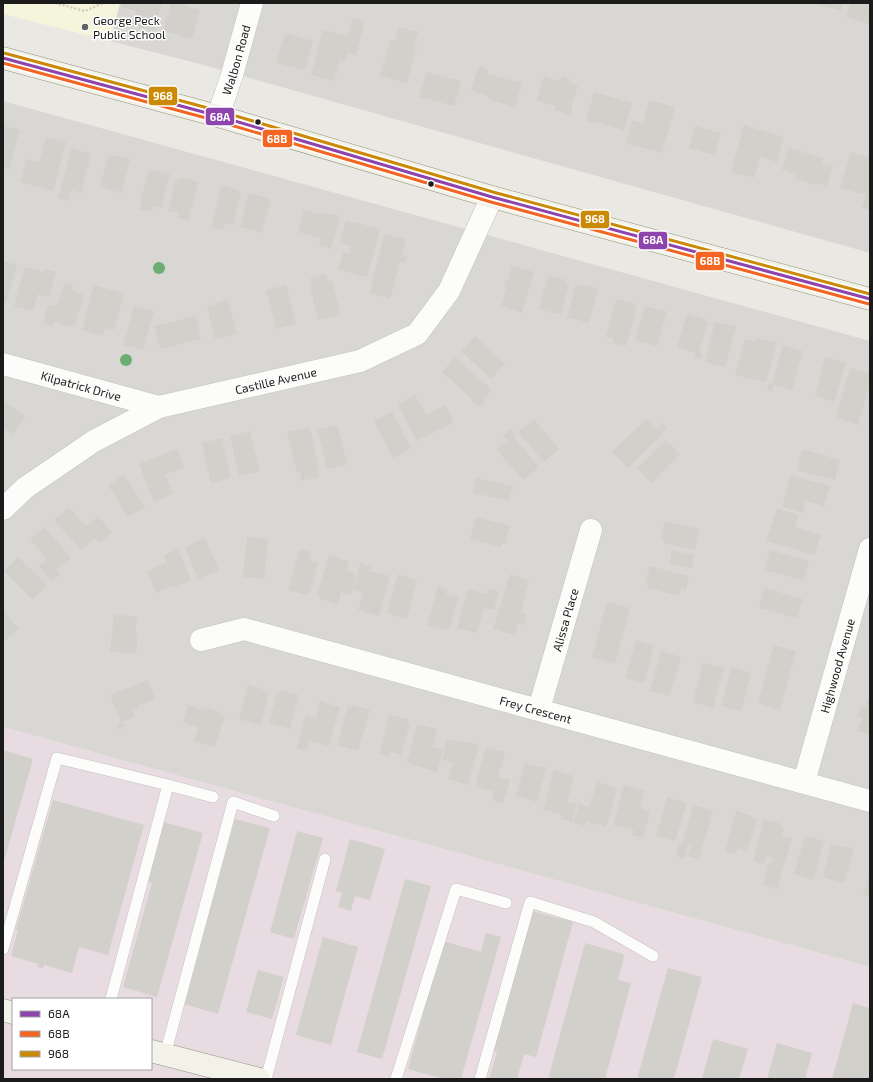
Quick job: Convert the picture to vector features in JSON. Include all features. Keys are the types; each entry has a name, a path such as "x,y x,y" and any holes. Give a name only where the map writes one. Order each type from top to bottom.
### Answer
{"main road":[{"path":"3,58 218,116 492,196 870,299"},
{"path":"158,1053 260,1079"}],"street":[{"name":"Walbon Road","path":"218,116 232,74 252,3"},
{"name":"Castille Avenue","path":"3,509 25,488 94,441 159,407 360,361 417,334 449,291 492,196"},
{"name":"Kilpatrick Drive","path":"3,364 159,407"},
{"name":"Alissa Place","path":"539,710 591,530"},
{"name":"Highwood Avenue","path":"804,782 870,549"},
{"name":"Frey Crescent","path":"201,640 244,629 870,801"}],"lane":[{"path":"3,949 57,758 213,797"},
{"path":"111,998 168,785"},
{"path":"158,1053 232,802 274,816"},
{"path":"266,1079 325,859"},
{"path":"396,1079 456,889 506,903"},
{"path":"480,1079 530,902 594,922 653,956"}],"path":[{"path":"55,3 84,11 103,3"}],"shaded area":[{"name":"George Peck Public School","path":"3,3 120,3 110,41 3,14"},
{"path":"120,3 870,3 870,253 200,64 110,41"},
{"path":"3,101 870,341 870,967 3,727"},
{"path":"3,727 870,967 870,1079 3,1079"}],"building":[{"path":"122,3 162,3 154,31 132,25 136,11 121,7"},
{"path":"171,3 177,3 200,10 192,39 163,31"},
{"path":"813,3 843,3 841,11"},
{"path":"850,3 870,3 869,24 846,17"},
{"path":"353,18 365,22 356,55 347,53 345,62 340,60 334,81 311,75 323,30 348,36"},
{"path":"399,27 418,32 414,46 417,47 407,83 380,76 390,40 395,41"},
{"path":"285,33 313,41 305,70 276,63"},
{"path":"480,66 488,69 487,74 522,83 515,107 488,99 488,96 471,91"},
{"path":"426,72 461,81 454,106 419,97"},
{"path":"544,76 560,81 562,76 570,79 569,83 578,86 571,108 571,115 554,110 555,106 537,100"},
{"path":"594,92 632,103 624,130 586,120"},
{"path":"649,100 675,107 662,153 626,143 632,120 643,123"},
{"path":"744,125 784,137 777,162 760,157 754,178 731,172"},
{"path":"3,126 20,130 9,169 3,168"},
{"path":"695,126 721,133 715,155 689,148"},
{"path":"46,137 66,142 53,191 20,182 26,159 39,162"},
{"path":"72,148 91,154 81,193 71,190 68,201 58,198"},
{"path":"788,148 824,158 822,163 833,166 827,186 817,183 816,185 795,179 796,174 782,170"},
{"path":"851,152 870,157 870,210 862,208 866,195 840,188"},
{"path":"112,155 130,159 121,193 100,187 108,156 111,157"},
{"path":"149,169 170,174 161,208 153,206 152,212 140,209 142,203 140,203"},
{"path":"180,177 198,182 188,221 177,218 178,213 168,211 176,179 180,180"},
{"path":"221,185 239,190 238,192 241,193 233,225 225,223 223,230 211,227"},
{"path":"249,193 271,199 262,233 240,227"},
{"path":"304,210 340,216 331,249 319,246 321,238 298,232"},
{"path":"346,221 380,230 367,277 338,269 343,253 349,254 351,246 340,243"},
{"path":"384,234 406,239 402,255 407,256 405,263 400,262 390,299 370,293"},
{"path":"3,261 17,265 6,304 3,303"},
{"path":"512,266 534,272 522,313 501,306 506,287 504,286 505,280 508,281"},
{"path":"25,267 43,272 44,269 56,272 49,297 38,294 33,311 14,306"},
{"path":"326,274 328,281 332,281 340,313 336,314 337,316 318,320 310,286 312,285 310,278"},
{"path":"548,276 566,280 565,283 569,284 561,315 539,309"},
{"path":"65,282 73,285 71,290 84,294 75,325 72,324 71,327 55,322 53,326 43,323 48,304 57,306"},
{"path":"580,284 598,289 589,323 567,317 576,285 580,286"},
{"path":"94,285 124,293 114,330 105,328 103,336 82,330"},
{"path":"286,285 296,324 276,329 266,290"},
{"path":"616,299 635,304 634,306 637,307 626,346 613,343 614,339 606,337"},
{"path":"228,300 237,334 215,339 207,306"},
{"path":"134,306 154,311 143,350 123,345"},
{"path":"645,306 667,312 657,346 635,340"},
{"path":"687,314 705,319 704,321 708,322 699,353 702,354 701,359 695,357 696,353 677,347"},
{"path":"196,316 201,339 160,349 154,326"},
{"path":"715,322 736,327 725,367 705,362"},
{"path":"475,336 505,364 491,379 461,351"},
{"path":"756,338 777,343 766,382 735,375 745,339 755,342"},
{"path":"783,345 803,351 792,390 774,385 772,392 767,390 769,383 772,384"},
{"path":"455,357 492,390 483,400 485,402 479,407 442,372"},
{"path":"825,357 846,363 834,402 815,396"},
{"path":"850,368 870,373 870,383 858,425 836,418"},
{"path":"415,395 426,415 445,405 454,422 417,441 398,405"},
{"path":"3,401 25,416 13,434 6,430 3,434"},
{"path":"392,412 411,448 393,458 374,421"},
{"path":"534,419 559,449 544,462 518,432"},
{"path":"647,419 657,429 663,423 667,427 661,433 662,435 628,468 612,451"},
{"path":"337,425 347,464 327,469 317,430"},
{"path":"310,427 319,468 317,468 319,477 301,481 300,472 297,473 287,432"},
{"path":"510,429 515,435 513,436 539,467 523,480 496,449 508,440 503,435"},
{"path":"250,431 260,471 239,476 230,436"},
{"path":"222,438 231,478 211,483 202,443"},
{"path":"666,440 680,454 651,483 637,468"},
{"path":"177,449 184,467 165,475 173,494 154,502 139,464"},
{"path":"802,449 840,460 835,480 797,470"},
{"path":"124,475 145,507 128,517 108,485"},
{"path":"790,475 830,486 824,506 806,501 803,513 782,507"},
{"path":"476,478 513,486 509,501 473,493"},
{"path":"69,507 86,526 98,516 112,532 99,543 95,538 81,550 54,520"},
{"path":"777,508 799,515 795,527 821,535 815,555 766,541"},
{"path":"476,517 510,526 505,544 502,544 501,547 470,539"},
{"path":"665,521 699,529 695,550 663,543 664,540 661,539"},
{"path":"45,527 71,558 56,570 60,574 52,581 39,566 47,560 30,539"},
{"path":"247,537 268,539 264,579 243,577"},
{"path":"205,538 219,570 198,579 185,547"},
{"path":"178,549 191,580 174,587 173,585 156,593 147,571 167,563 164,555"},
{"path":"300,549 311,552 309,560 318,563 310,594 306,593 306,595 288,590"},
{"path":"672,550 694,555 692,568 669,564"},
{"path":"770,550 809,561 804,580 765,570"},
{"path":"329,555 349,561 346,570 356,574 351,595 341,592 338,604 320,599 321,597 317,596"},
{"path":"18,557 47,585 33,600 4,571"},
{"path":"360,563 372,567 370,571 390,576 379,616 358,610 363,593 353,590"},
{"path":"650,566 689,576 686,590 681,588 679,596 647,588 648,585 645,584"},
{"path":"398,574 417,580 407,619 387,613"},
{"path":"510,574 529,580 521,612 527,614 524,625 518,623 515,635 493,629"},
{"path":"438,586 447,589 446,594 458,597 450,629 446,628 445,630 427,625"},
{"path":"764,588 803,599 797,618 759,608"},
{"path":"468,589 487,594 488,589 499,592 494,610 484,608 477,633 457,628"},
{"path":"607,602 630,608 615,664 592,657"},
{"path":"3,611 19,629 3,642"},
{"path":"114,614 137,617 135,634 138,634 136,654 110,651"},
{"path":"636,640 654,646 644,683 625,678"},
{"path":"774,645 796,651 780,710 758,703"},
{"path":"661,651 681,657 670,696 650,691"},
{"path":"703,663 724,668 713,708 693,702"},
{"path":"732,667 751,673 741,711 721,706"},
{"path":"148,680 155,699 138,706 139,708 133,711 135,717 122,722 125,727 119,730 117,725 121,722 110,695"},
{"path":"248,685 265,690 265,693 269,694 260,725 239,719"},
{"path":"281,690 299,695 290,729 269,723 277,692 281,692"},
{"path":"870,692 870,734 858,731 862,718 858,717 860,707 865,708"},
{"path":"320,701 340,707 329,746 310,741 307,751 297,748 306,715 316,718"},
{"path":"188,705 203,710 203,707 225,715 215,747 194,741 198,728 183,723"},
{"path":"352,705 370,710 358,751 337,745 348,706 351,707"},
{"path":"389,715 408,719 407,723 410,724 401,755 391,752 389,757 379,754"},
{"path":"417,724 437,729 432,747 443,749 437,772 407,763"},
{"path":"447,739 458,742 459,740 479,745 468,785 448,779 453,762 442,760"},
{"path":"486,747 505,752 498,777 510,780 503,803 492,800 494,792 475,786"},
{"path":"3,750 33,759 3,865"},
{"path":"525,763 546,768 537,802 516,796"},
{"path":"554,770 574,776 567,802 577,804 572,822 561,819 562,815 543,810"},
{"path":"597,782 617,788 606,827 586,821 585,826 573,822 579,804 589,807"},
{"path":"624,785 644,791 640,808 650,811 643,838 632,835 634,830 613,825"},
{"path":"667,797 687,803 675,841 656,836"},
{"path":"53,800 144,825 108,955 79,947 72,973 44,965 43,968 37,967 38,964 11,956 18,930 16,930"},
{"path":"693,805 713,810 699,859 688,856 691,846 688,845 684,859 676,856 679,843 682,844"},
{"path":"736,811 753,816 753,818 757,819 747,851 738,848 736,854 725,851"},
{"path":"235,819 270,828 218,1014 184,1004"},
{"path":"764,819 782,824 781,827 784,828 782,836 792,838 777,889 763,885 769,863 771,864 773,858 766,856 763,864 753,861"},
{"path":"164,822 203,833 157,997 123,987 152,883 148,882"},
{"path":"297,831 323,838 294,939 270,932"},
{"path":"805,836 824,841 813,880 794,874"},
{"path":"350,839 385,849 370,900 355,896 351,911 338,907 342,893 336,891"},
{"path":"835,844 854,849 844,883 823,877 831,845"},
{"path":"870,872 870,897 863,895"},
{"path":"405,879 431,886 382,1059 357,1052"},
{"path":"531,911 573,922 536,1057 524,1054 517,1079 489,1079 497,1052 492,1050"},
{"path":"486,933 501,937 461,1079 444,1079 408,1069 443,941 481,952"},
{"path":"323,937 358,947 331,1045 296,1035"},
{"path":"585,943 623,954 624,957 618,980 631,983 605,1079 548,1079"},
{"path":"668,968 702,977 674,1079 637,1079"},
{"path":"258,970 284,977 272,1019 246,1012"},
{"path":"853,1003 870,1008 870,1079 832,1079"},
{"path":"713,1039 748,1049 739,1079 702,1079"},
{"path":"777,1043 812,1053 805,1079 767,1079"}],"transit line":[{"name":"968","path":"4,53 219,111 493,192 870,294"},
{"name":"68A","path":"3,58 218,116 492,197 870,299"},
{"name":"68B","path":"3,63 217,121 491,202 869,304"}],"place":[{"name":"George Peck Public School","path":"85,27"}]}
